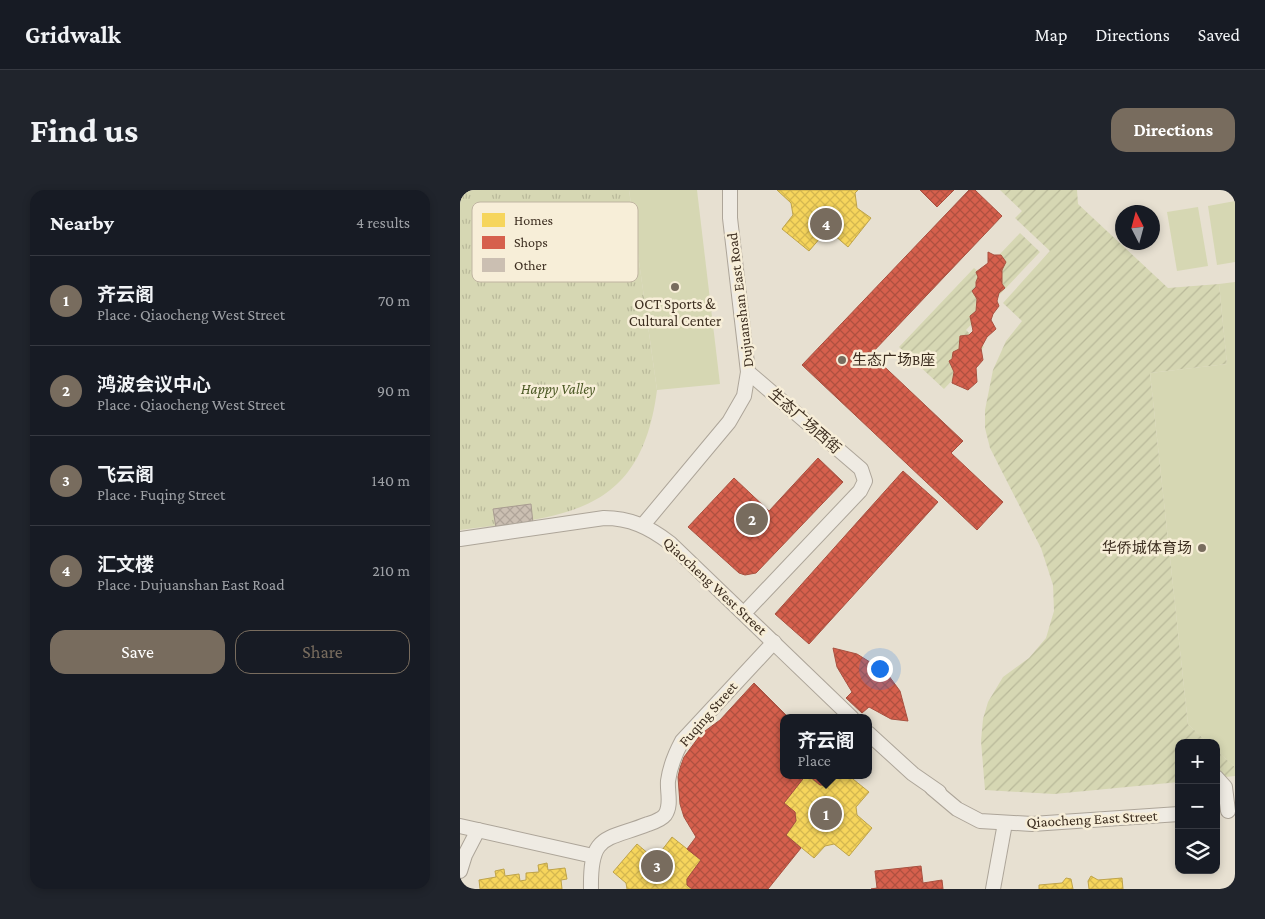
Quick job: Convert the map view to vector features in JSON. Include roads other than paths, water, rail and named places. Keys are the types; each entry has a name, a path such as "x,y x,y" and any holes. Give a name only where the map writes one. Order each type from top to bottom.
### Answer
{"street":[{"name":"Dujuanshan East Road","path":"643,525 729,422 744,396 748,372 730,218 730,190"},
{"name":"生态广场西街","path":"748,372 864,466 865,481 860,492 749,608"},
{"name":"Qiaocheng West Street","path":"460,539 604,518 627,520 643,525 670,542 848,714"},
{"name":"Fuqing Street","path":"593,856 600,844 610,836 645,826 665,815 669,805 670,769 674,756 682,742 774,642"},
{"path":"872,736 932,788 975,813 1005,822 993,889"},
{"path":"1220,780 1225,786 1226,811"},
{"name":"Qiaocheng East Street","path":"1005,822 1032,824 1175,814"},
{"path":"460,826 593,856 591,889"},
{"path":"460,872 465,855 478,830"}],"place":[{"name":"汇文楼","path":"826,224"},
{"name":"OCT Sports & Cultural Center","path":"675,287"},
{"name":"生态广场B座","path":"842,360"},
{"name":"鸿波会议中心","path":"752,519"},
{"name":"华侨城体育场","path":"1202,548"},
{"name":"齐云阁","path":"826,814"},
{"name":"飞云阁","path":"657,866"}],"park label":[{"name":"Happy Valley","path":"558,389"}]}
